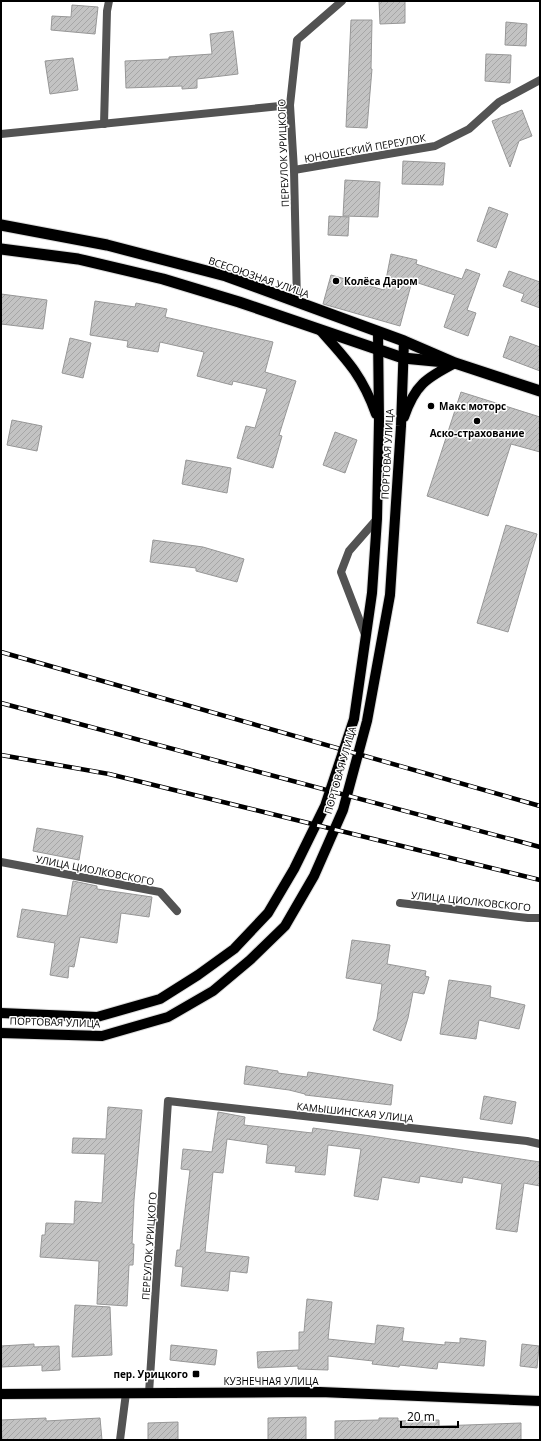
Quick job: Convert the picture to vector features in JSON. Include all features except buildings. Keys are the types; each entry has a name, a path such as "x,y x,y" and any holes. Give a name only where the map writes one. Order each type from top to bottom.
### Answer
{"highway":[{"name":"ВСЕСОЮЗНАЯ УЛИЦА","path":"1,225 108,244 226,276 404,341 455,363 540,391"},
{"name":"ВСЕСОЮЗНАЯ УЛИЦА","path":"1,249 78,259 163,279 403,358 455,363"}],"main road":[{"path":"320,330 354,368 368,390 379,421"},
{"name":"ПОРТОВАЯ УЛИЦА","path":"1,1013 97,1017 160,999 198,975 234,949 268,913 294,869 325,806 354,719 372,592 377,519 379,421 378,332"},
{"name":"ПОРТОВАЯ УЛИЦА","path":"1,1033 102,1036 168,1017 213,991 250,960 285,926 314,876 343,810 367,721 390,595 401,426 404,341"},
{"path":"401,426 409,402 417,388 436,373 455,363"},
{"name":"КУЗНЕЧНАЯ УЛИЦА","path":"1,1394 320,1392 540,1401"}],"street":[{"path":"104,124 107,11 109,1"},
{"name":"ПЕРЕУЛОК УРИЦКОГО","path":"297,302 294,170 290,105 297,40 342,1"},
{"name":"ЮНОШЕСКИЙ ПЕРЕУЛОК","path":"294,170 435,146 469,129 499,102 540,80"},
{"path":"1,134 290,105"},
{"path":"366,638 341,572 349,551 377,519"},
{"name":"УЛИЦА ЦИОЛКОВСКОГО","path":"1,862 160,892 177,911"},
{"name":"УЛИЦА ЦИОЛКОВСКОГО","path":"400,903 528,918 540,918"},
{"name":"ПЕРЕУЛОК УРИЦКОГО","path":"149,1393 168,1101"},
{"name":"КАМЫШИНСКАЯ УЛИЦА","path":"168,1101 527,1141 540,1144"},
{"path":"120,1440 126,1393"}],"railway":[{"path":"1,652 540,806"},
{"path":"1,703 540,847"},
{"path":"1,755 109,774 540,880"}],"place":[{"name":"Колёса Даром","path":"336,281"},
{"name":"Макс моторс","path":"431,406"},
{"name":"Аско-страхование","path":"477,421"},
{"name":"пер. Урицкого","path":"196,1374"}]}
